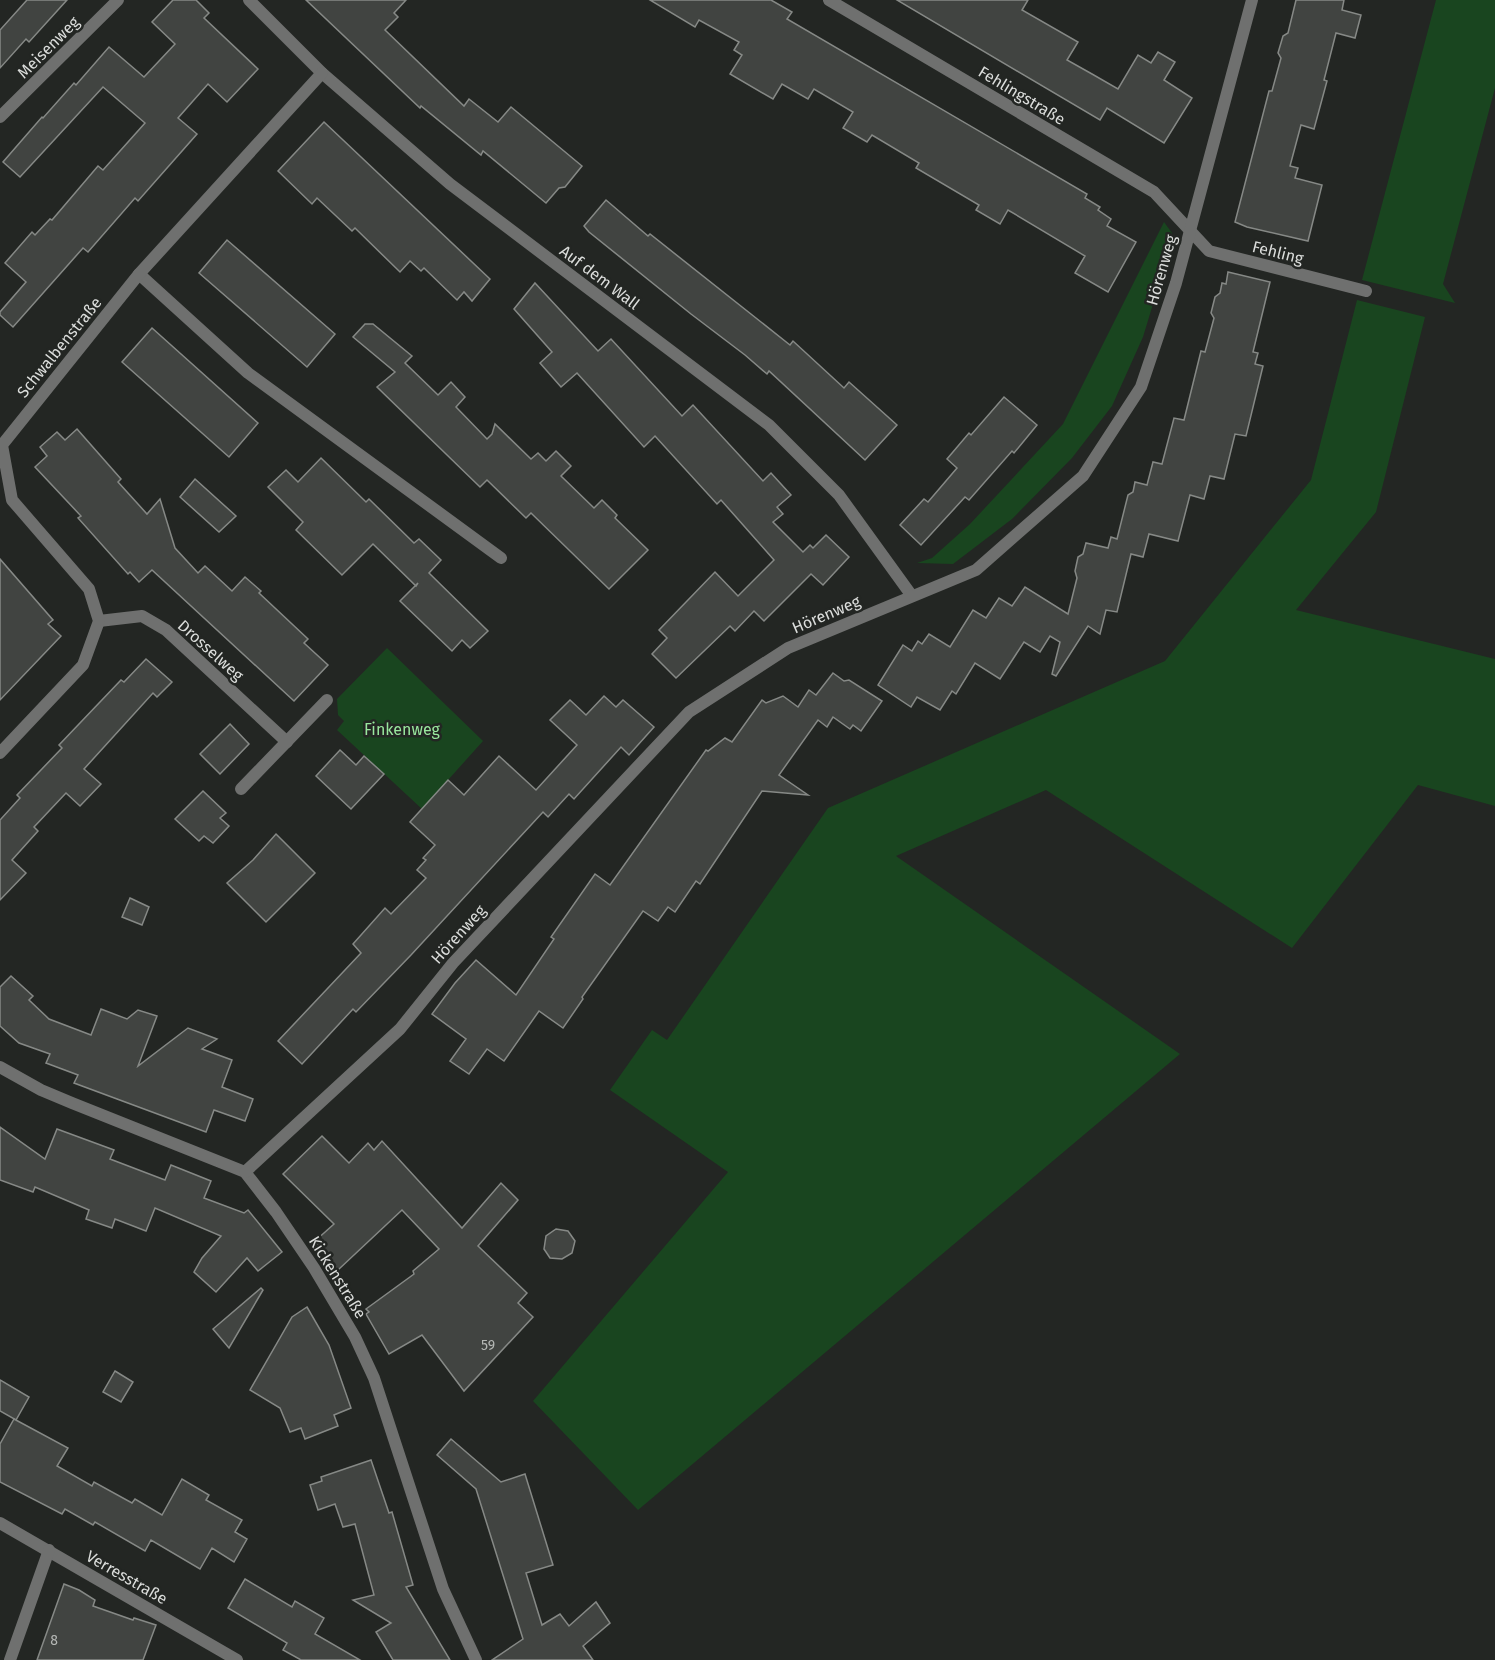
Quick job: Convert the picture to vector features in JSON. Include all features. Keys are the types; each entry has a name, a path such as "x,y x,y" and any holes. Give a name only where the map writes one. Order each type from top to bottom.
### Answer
{"street":[{"name":"Meisenweg","path":"0,117 118,0"},
{"name":"Auf dem Wall","path":"249,0 322,73 450,184 769,425 839,495 912,596"},
{"name":"Fehlingstraße","path":"829,0 1154,192 1190,231"},
{"name":"Hörenweg","path":"245,1172 400,1029 453,963 688,712 788,648 976,570 1083,476 1141,387 1176,283 1252,0"},
{"name":"Schwalbenstraße","path":"99,621 89,590 12,500 1,445 139,274 322,73"},
{"name":"Fehling","path":"1190,231 1209,251 1366,291"},
{"path":"139,274 248,373 501,558"},
{"name":"Drosselweg","path":"99,621 142,616 166,630 287,742"},
{"path":"0,753 83,665 99,621"},
{"path":"241,789 327,700"},
{"path":"0,1067 41,1090 245,1172"},
{"name":"Kickenstraße","path":"245,1172 299,1245 364,1354 374,1378 443,1589 476,1660"},
{"name":"Verresstraße","path":"0,1523 237,1660"},
{"path":"10,1660 49,1550"}],"green space":[{"path":"1436,0 1495,0 1495,88 1443,284 1455,303 1362,280"},
{"path":"1164,222 1172,233 1170,248 1143,337 1112,406 1072,458 1012,519 953,564 917,563 932,558 970,524 1063,424"},
{"path":"1357,300 1425,317 1376,512 1296,610 1495,659 1495,806 1418,785 1292,948 1046,790 896,856 1180,1054 638,1510 533,1401 728,1172 610,1090 652,1030 667,1040 828,808 1165,661 1311,480"},
{"name":"Finkenweg","path":"387,648 483,741 422,809 337,730 344,721 338,715 337,699"}],"building":[{"path":"27,0 67,0 29,42 26,39 0,68 0,30"},
{"path":"173,0 196,0 209,13 204,18 258,69 227,102 208,84 178,118 197,134 138,201 135,198 88,252 83,248 13,327 0,315 0,312 26,282 5,263 32,232 35,235 50,219 52,220 98,166 103,170 145,123 103,87 20,177 3,162 42,117 74,83 76,85 109,47 144,77 175,44 152,22"},
{"path":"306,0 406,0 394,13 398,17 385,30 464,106 469,99 498,122 511,107 582,166 565,187 559,188 546,203 483,151 481,155 421,106 420,108"},
{"path":"650,0 771,0 792,12 787,19 1087,194 1085,198 1100,207 1098,210 1111,219 1107,226 1136,242 1108,292 1075,273 1085,256 1008,210 1000,224 976,210 979,205 916,168 919,163 872,135 867,142 843,128 853,112 814,89 808,99 782,84 773,99 730,74 742,55 734,50 739,42 699,20 695,27"},
{"path":"897,0 1028,0 1022,10 1078,42 1067,60 1118,89 1138,55 1151,63 1158,52 1175,62 1164,80 1192,98 1164,143 1107,108 1100,120"},
{"path":"1296,0 1344,0 1342,10 1361,15 1355,38 1336,33 1324,80 1327,81 1314,129 1301,125 1290,166 1298,168 1295,178 1322,185 1308,241 1247,227 1235,222 1269,91 1272,91 1281,58 1278,53 1283,36 1288,33"},
{"path":"324,122 490,279 472,301 464,292 457,300 424,268 421,271 410,261 400,272 355,228 352,231 317,198 312,204 278,171"},
{"path":"606,200 648,236 650,234 790,345 793,341 844,388 849,382 897,425 865,460 769,371 767,374 589,232 584,226"},
{"path":"227,240 335,334 307,367 199,273"},
{"path":"1228,272 1270,282 1253,352 1258,353 1255,364 1263,366 1246,436 1235,434 1224,479 1210,476 1204,499 1190,495 1178,541 1149,534 1143,557 1131,554 1117,612 1106,610 1100,634 1088,626 1056,676 1052,674 1060,642 1050,636 1040,652 1024,642 1000,679 975,663 956,694 952,691 940,710 917,697 911,707 878,685 903,645 912,651 918,641 922,644 929,634 950,647 973,610 986,618 999,598 1012,606 1025,587 1068,614 1077,578 1075,571 1078,557 1083,554 1086,543 1108,548 1111,537 1117,539 1128,495 1133,492 1135,482 1147,485 1153,462 1162,464 1174,418 1184,420 1201,351 1205,352 1214,318 1211,313 1215,297 1220,293 1222,283 1226,284"},
{"path":"535,283 598,351 611,339 682,416 693,405 763,481 771,473 791,495 777,507 783,514 773,522 803,552 810,545 813,548 826,535 849,557 823,585 811,574 764,621 754,611 735,631 730,626 676,678 652,654 667,638 659,630 715,572 738,596 774,560 721,500 717,504 655,436 644,447 577,373 561,387 540,363 552,352 514,309"},
{"path":"365,324 373,324 412,356 405,363 438,395 451,382 465,397 456,407 487,439 492,434 495,424 531,459 538,453 546,461 556,451 571,466 561,476 594,508 602,500 617,515 615,518 648,550 609,589 531,513 526,518 487,480 480,487 377,387 395,372 353,337"},
{"path":"152,328 258,423 229,457 122,362"},
{"path":"1004,397 1037,425 969,500 965,497 921,545 900,525 924,499 928,502 957,468 947,459"},
{"path":"77,429 121,479 118,482 147,514 160,499 175,548 198,573 205,566 232,591 245,577 308,639 304,643 328,665 294,701 152,570 139,582 130,572 128,574 78,518 81,516 35,467 47,456 40,447 57,432 65,440"},
{"path":"321,458 366,502 369,499 414,543 419,539 441,560 429,573 488,631 470,648 462,640 452,651 400,601 415,586 373,544 342,575 296,530 303,522 268,487 286,470 298,482"},
{"path":"195,479 236,516 219,532 180,497"},
{"path":"0,559 53,620 48,624 61,636 0,700"},
{"path":"146,659 172,682 157,697 153,693 84,769 101,784 80,806 66,793 34,827 38,831 12,860 26,873 0,900 0,820 20,798 17,795 62,748 59,745 121,680 124,682"},
{"path":"833,673 844,681 849,680 882,701 861,731 853,725 850,729 833,717 827,727 818,720 779,775 808,795 762,791 700,884 696,881 675,912 668,907 658,921 643,911 582,997 583,999 563,1028 539,1011 504,1061 487,1049 469,1074 450,1061 466,1039 432,1014 476,960 516,995 554,939 551,937 595,874 610,885 706,750 708,751 725,738 732,742 762,700 766,703 783,696 798,707 809,690 816,695"},
{"path":"604,696 616,707 623,700 654,727 629,755 621,747 574,799 569,794 548,817 543,812 411,955 356,1012 353,1009 302,1064 278,1041 361,953 353,944 385,908 391,914 426,878 417,870 426,860 423,858 435,845 410,822 448,780 464,795 499,756 536,790 577,745 550,720 570,700 586,715"},
{"path":"230,724 249,744 220,774 200,754"},
{"path":"340,750 356,765 364,756 384,774 351,809 316,776"},
{"path":"203,791 226,813 220,818 229,826 213,843 204,836 199,841 175,819"},
{"path":"276,834 315,873 266,922 227,883 253,860"},
{"path":"130,898 149,907 142,925 122,917"},
{"path":"11,976 33,996 29,1000 49,1019 91,1035 101,1009 127,1019 138,1010 157,1016 138,1066 188,1028 217,1039 202,1049 232,1060 222,1087 253,1099 245,1121 214,1110 206,1132 74,1083 78,1075 46,1063 50,1054 19,1043 0,1026 0,987"},
{"path":"0,1127 45,1159 57,1129 114,1150 110,1159 165,1180 171,1165 211,1181 204,1198 244,1213 248,1210 282,1252 258,1271 247,1258 216,1292 194,1272 202,1258 221,1236 155,1208 146,1231 115,1219 112,1228 86,1219 89,1210 35,1187 33,1192 0,1180"},
{"path":"322,1136 349,1163 368,1143 374,1150 382,1141 462,1228 501,1183 518,1200 478,1246 527,1293 518,1303 533,1317 464,1391 422,1335 389,1354 366,1314 369,1312 366,1309 414,1274 413,1271 439,1249 402,1210 338,1270 315,1241 334,1224 283,1174"},
{"path":"556,1229 568,1231 575,1241 572,1253 562,1259 550,1258 544,1249 546,1236"},
{"path":"261,1288 263,1290 229,1348 213,1329"},
{"path":"307,1307 329,1345 351,1408 334,1415 338,1426 305,1439 301,1428 290,1432 280,1408 250,1390 292,1317"},
{"path":"115,1371 133,1382 121,1402 103,1392"},
{"path":"0,1380 29,1397 16,1420 0,1411"},
{"path":"14,1419 68,1448 57,1466 92,1486 94,1482 132,1503 135,1499 162,1515 182,1479 209,1495 206,1500 242,1520 235,1532 247,1539 234,1562 212,1548 200,1569 151,1540 145,1551 95,1522 93,1525 65,1509 62,1514 0,1482 0,1444"},
{"path":"451,1439 501,1482 525,1474 553,1565 526,1573 542,1625 560,1614 569,1626 596,1602 610,1623 583,1646 593,1660 492,1660 523,1639 476,1489 437,1455"},
{"path":"371,1460 389,1513 392,1512 413,1585 406,1587 450,1660 393,1660 376,1632 391,1623 353,1600 374,1595 355,1524 343,1527 335,1504 318,1510 310,1485 322,1481 321,1477"},
{"path":"245,1579 292,1607 295,1601 324,1618 315,1634 360,1660 301,1660 283,1650 287,1643 228,1608"},
{"path":"64,1584 95,1600 93,1606 133,1620 134,1618 156,1625 143,1660 37,1660"}]}
